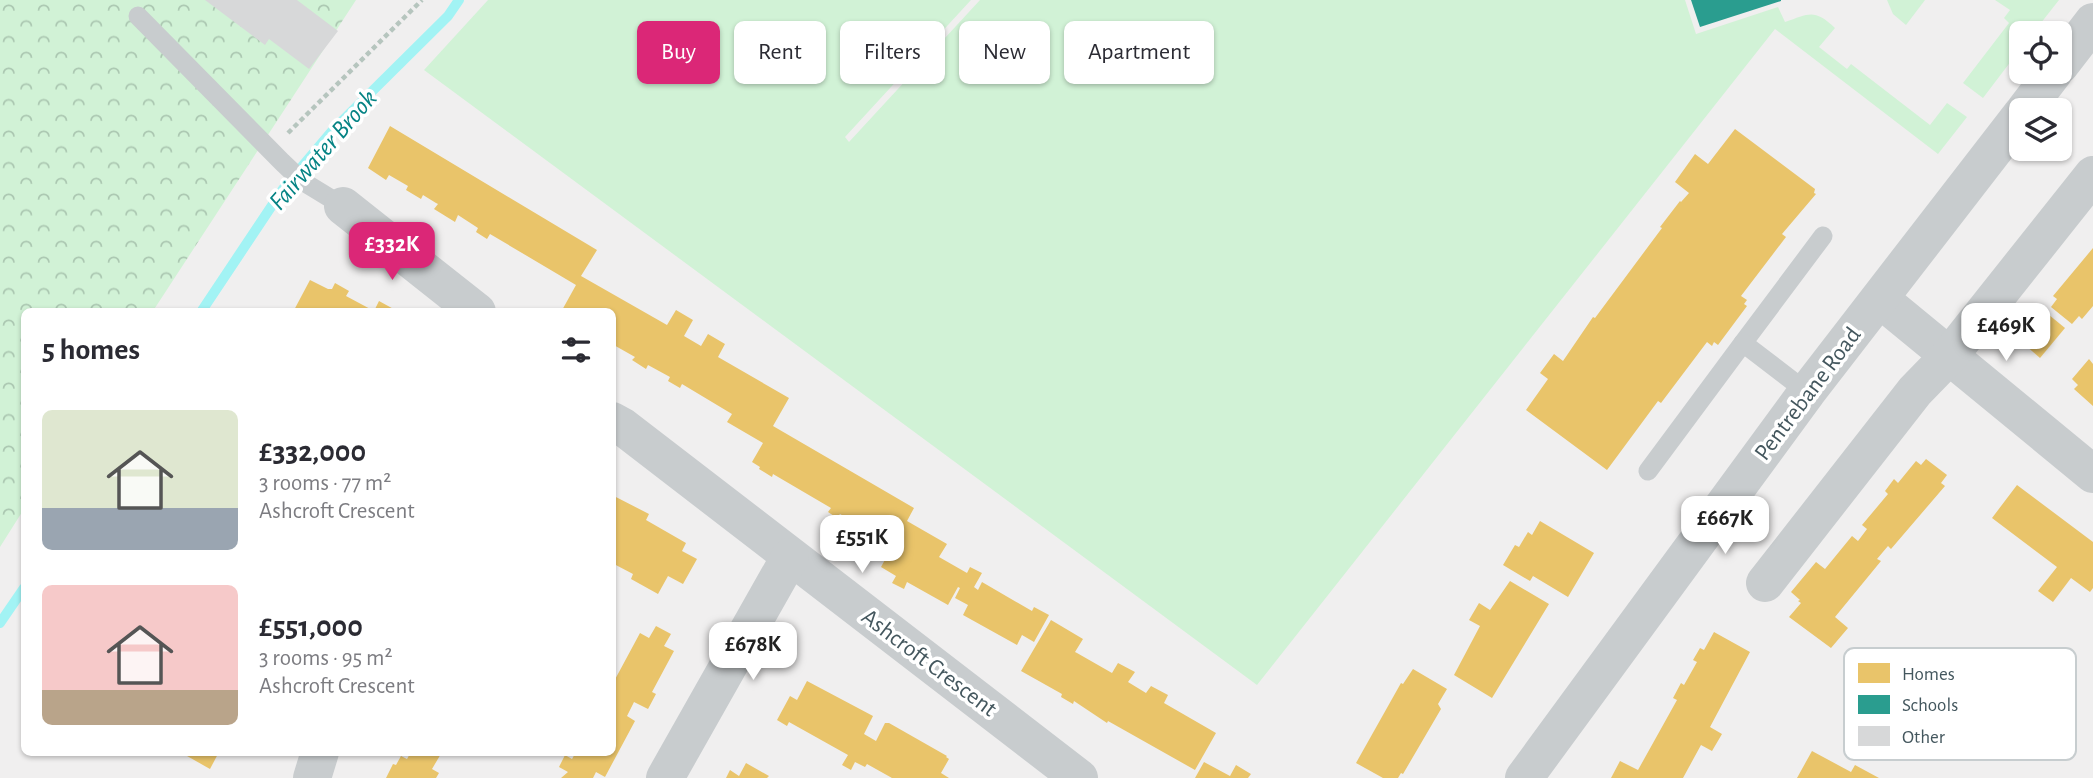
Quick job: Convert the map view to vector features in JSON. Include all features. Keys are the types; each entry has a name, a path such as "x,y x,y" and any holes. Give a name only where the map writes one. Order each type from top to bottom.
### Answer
{"street":[{"path":"2072,49 2093,22"},
{"path":"2034,98 2045,84"},
{"name":"Pentrebane Road","path":"1524,778 1807,392 2009,131"},
{"path":"1765,583 1915,391 1950,355 2093,176"},
{"path":"343,206 472,308"},
{"path":"1880,299 2093,474"},
{"name":"Ashcroft Crescent","path":"616,424 790,557 1056,771"},
{"path":"666,778 790,557"},
{"path":"312,778 319,756"}],"lane":[{"path":"138,16 276,157 302,181 343,206"},
{"path":"1648,471 1823,236"},
{"path":"1743,343 1807,392"}],"path":[{"path":"276,157 422,0"}],"green space":[{"path":"0,0 356,0 155,308 21,308 21,514 0,547"},
{"path":"488,0 971,0 945,28 945,21 840,21 840,84 894,84 845,137 849,142 903,84 945,84 945,38 959,23 959,84 1050,84 1050,21 961,21 980,0 1685,0 1696,34 1778,7 1785,22 1816,15 1835,28 1819,47 1847,69 1851,64 1930,125 1947,103 1967,117 1938,154 1775,29 1257,685 424,70"},
{"path":"1887,0 1925,0 1906,25 1893,14"},
{"path":"1995,0 2059,0 2042,21 2009,23 2004,18 2010,10"},
{"path":"2009,23 2009,64 1983,98 1963,83"}],"building: Homes":[{"path":"390,126 597,250 581,276 667,325 676,310 693,320 684,336 701,346 708,334 725,344 718,357 789,398 773,426 914,508 907,521 947,544 939,557 967,573 970,567 982,573 974,587 978,590 982,582 1032,611 1034,607 1049,615 1034,642 1022,635 1017,645 963,615 968,605 955,598 960,588 958,587 948,605 907,582 904,589 892,583 896,576 881,567 893,545 878,536 875,540 861,532 863,527 840,514 837,518 828,512 831,508 773,474 772,477 759,469 760,467 752,462 763,443 727,422 732,414 682,384 680,388 668,381 670,377 648,365 646,369 632,360 635,357 616,346 616,308 563,308 576,285 490,234 487,239 476,232 478,228 458,215 455,222 434,209 438,204 423,195 421,199 406,190 408,186 389,175 386,180 368,168"},
{"path":"1735,129 1815,189 1816,194 1782,234 1786,237 1741,296 1747,300 1744,304 1747,306 1718,345 1714,342 1712,346 1707,342 1661,403 1658,401 1607,470 1526,410 1548,379 1540,373 1554,354 1563,361 1593,317 1595,318 1662,228 1660,227 1689,193 1675,182 1695,154 1708,164"},
{"path":"2093,248 2093,306 2082,319 2079,316 2072,324 2051,307 2057,299 2053,296"},
{"path":"310,280 328,289 332,289 335,283 349,291 346,296 368,308 295,308"},
{"path":"379,301 392,308 376,308"},
{"path":"2043,310 2065,328 2040,358 2018,339"},
{"path":"2089,359 2093,364 2093,406 2074,389 2078,385 2072,379"},
{"path":"1926,459 1947,475 1941,483 1945,486 1891,549 1888,546 1877,559 1881,561 1835,617 1848,628 1831,648 1789,617 1801,603 1791,592 1816,562 1825,569 1852,536 1858,541 1867,529 1862,525 1888,494 1885,491 1894,479 1898,483 1916,461 1921,465"},
{"path":"2017,485 2093,542 2093,588 2090,592 2071,578 2053,602 2038,591 2057,567 1992,518"},
{"path":"616,497 649,514 646,520 686,543 682,551 697,559 683,584 668,576 658,594 631,579 633,574 616,565"},
{"path":"1540,521 1594,553 1568,597 1533,576 1530,581 1503,565 1515,545 1519,547 1528,532 1532,535"},
{"path":"1510,581 1549,604 1492,698 1454,675 1480,626 1469,620 1479,603 1490,610"},
{"path":"1051,620 1083,639 1075,652 1112,673 1118,663 1135,672 1128,682 1146,693 1151,686 1168,695 1164,703 1216,733 1195,770 1108,721 1107,723 1074,701 1073,704 1061,697 1062,694 1021,671"},
{"path":"656,626 671,634 664,646 674,651 652,692 656,694 648,709 634,702 627,716 635,721 605,777 596,772 593,778 561,778 568,772 559,767 564,756 572,759 574,756 616,756 616,678 640,633 649,638"},
{"path":"1714,632 1750,652 1710,727 1722,734 1712,751 1701,745 1683,778 1611,778 1620,761 1638,770 1677,700 1673,698 1681,683 1684,685 1697,662 1693,660 1700,648 1704,650"},
{"path":"1413,669 1447,689 1438,704 1441,709 1403,774 1398,778 1383,778 1356,763 1401,683 1403,684"},
{"path":"807,681 873,716 864,734 876,741 885,723 889,723 947,756 949,759 941,773 949,778 892,778 867,764 865,767 855,762 851,770 842,765 848,755 789,722 787,726 777,720 790,696 797,700"},
{"path":"1812,751 1851,772 1855,765 1879,778 1797,778"},
{"path":"187,756 217,756 210,769"},
{"path":"401,756 407,759 409,756 440,756 432,769 439,773 436,778 386,778 393,764 396,765"},
{"path":"1204,762 1230,776 1236,765 1251,774 1248,778 1195,778"},
{"path":"746,763 769,776 726,778 730,770 739,776"}],"building: Schools":[{"path":"1691,0 1781,0 1781,1 1700,27"}],"building: Other":[{"path":"205,0 297,0 338,31 309,69 269,39 265,45"}],"waterway":[{"name":"Fairwater Brook","path":"204,308 283,189 333,130 448,16 459,0"},
{"name":"Fairwater Brook","path":"0,623 21,592"}]}
